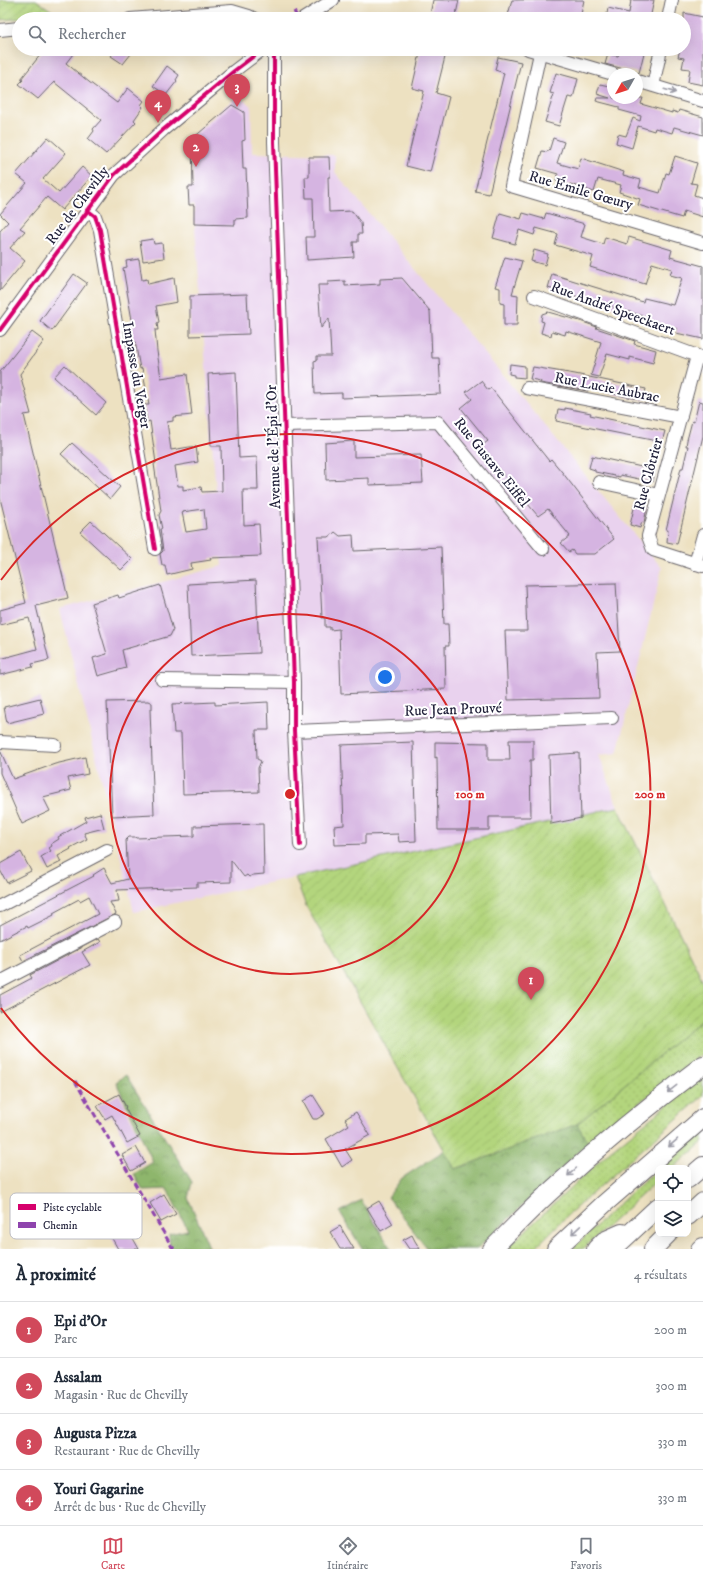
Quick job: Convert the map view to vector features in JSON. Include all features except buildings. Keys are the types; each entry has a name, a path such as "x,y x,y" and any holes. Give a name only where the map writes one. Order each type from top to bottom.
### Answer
{"highway":[{"path":"492,1249 552,1190 600,1146 703,1065"},
{"path":"556,1249 604,1204 703,1118"},
{"path":"691,1177 703,1166"},
{"path":"691,1213 703,1202"},
{"path":"613,1249 655,1210"},
{"path":"596,1249 604,1241 637,1226"},
{"path":"652,1249 665,1237"}],"street":[{"path":"314,12 333,0"},
{"path":"669,12 672,0"},
{"path":"219,12 235,12"},
{"path":"0,30 12,29"},
{"name":"Rue de Chevilly","path":"0,330 114,175 230,74 254,56"},
{"name":"Avenue de l'Épi d'Or","path":"274,56 274,142 294,682 294,731 300,845"},
{"name":"Rue Émile Gœury","path":"539,56 511,186 703,243"},
{"path":"550,56 607,72"},
{"path":"653,86 659,56"},
{"path":"643,83 703,101"},
{"name":"Impasse du Verger","path":"88,210 95,216 100,230 155,549"},
{"name":"Rue André Speeckaert","path":"534,296 700,357"},
{"name":"Rue Clôtrier","path":"699,565 653,550 648,536 681,417 700,357"},
{"name":"Rue Lucie Aubrac","path":"526,388 681,417"},
{"name":"Rue Gustave Eiffel","path":"285,426 438,422 543,549"},
{"path":"599,482 659,495"},
{"path":"699,565 703,535"},
{"path":"162,680 294,682"},
{"name":"Rue Jean Prouvé","path":"294,731 612,718"},
{"path":"0,742 55,745"},
{"path":"0,906 107,850"},
{"path":"0,982 115,922"}],"shaded area":[{"path":"237,96 251,105 252,153 335,155 335,172 662,568 617,753 599,755 618,807 134,912 60,609 222,566 195,229 192,136"}],"green space":[{"path":"0,0 36,0 54,12 12,12 12,19 0,20"},
{"path":"618,807 703,981 703,1019 577,1124 455,1169 306,906 295,877"},
{"path":"703,1019 703,1053 588,1143 577,1124"},
{"path":"126,1075 192,1182 188,1198 210,1249 170,1249 169,1234 188,1230 167,1189 143,1190 134,1174 153,1162 116,1082"},
{"path":"703,1076 703,1096 571,1212 534,1249 506,1249 609,1152"},
{"path":"577,1124 588,1143 477,1249 427,1249 388,1197 402,1178 445,1150 455,1169"},
{"path":"703,1133 703,1142 676,1165 665,1165"},
{"path":"655,1172 655,1183 583,1249 572,1249 635,1189"},
{"path":"361,1200 391,1249 362,1249 340,1212"}],"marked path":[{"path":"75,1081 140,1193"},
{"path":"142,1196 172,1247 176,1249"}],"cycle path":[{"path":"0,330 114,175 163,130 254,56"},
{"path":"274,56 274,142 294,682 294,731 300,845"},
{"path":"87,210 95,216 100,230 155,549"}],"place":[{"name":"Augusta Pizza","path":"237,107"},
{"name":"Youri Gagarine","path":"158,123"},
{"name":"Assalam","path":"196,167"},
{"name":"Epi d'Or","path":"531,1000"}]}
